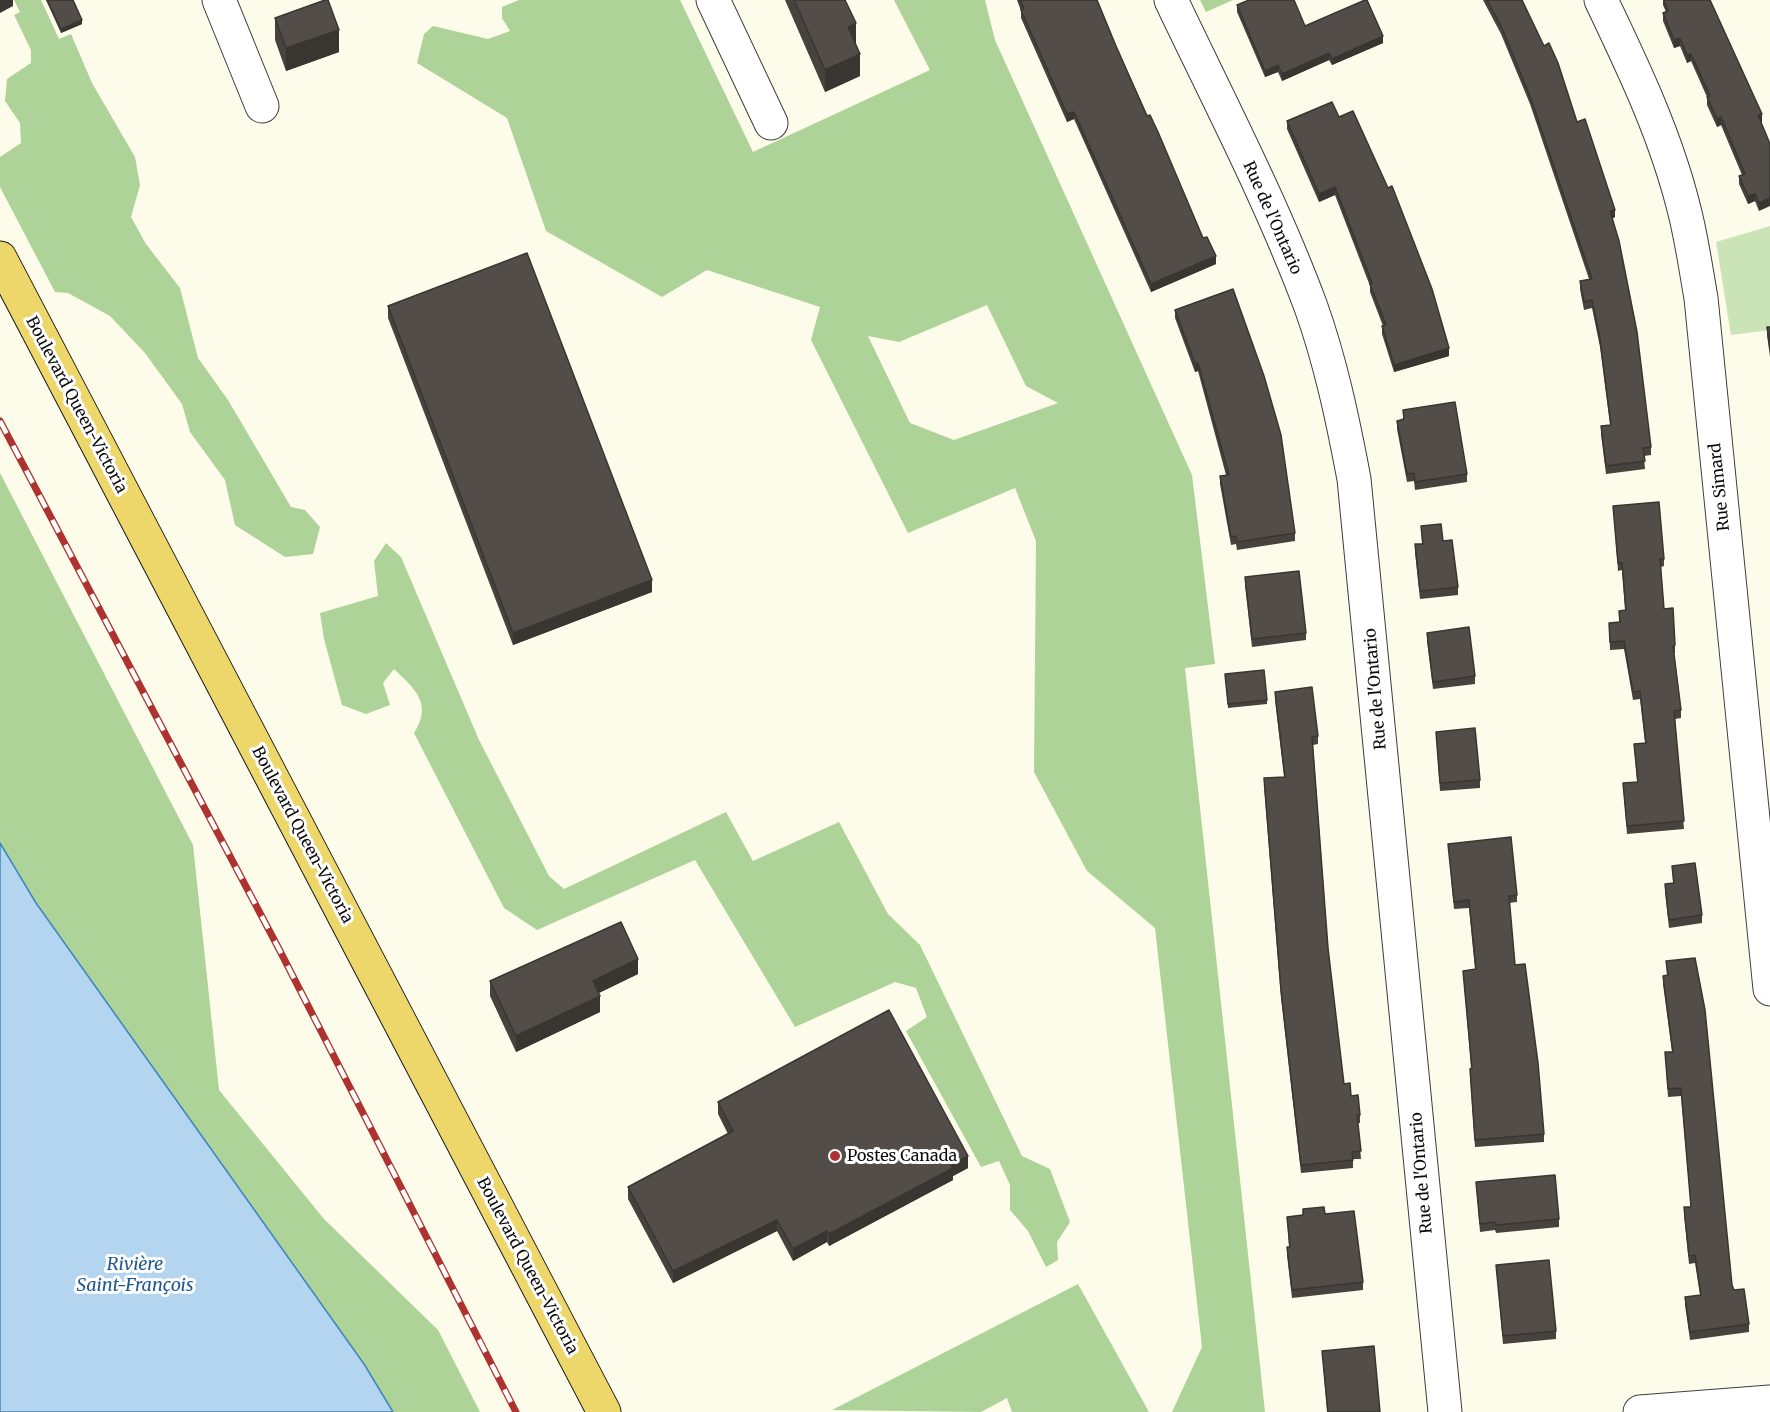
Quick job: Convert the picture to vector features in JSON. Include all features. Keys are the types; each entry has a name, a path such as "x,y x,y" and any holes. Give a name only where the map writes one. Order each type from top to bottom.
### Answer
{"main road":[{"name":"Boulevard Queen-Victoria","path":"0,258 604,1412"}],"street":[{"path":"219,0 262,106"},
{"path":"713,0 771,123"},
{"name":"Rue de l'Ontario","path":"1171,0 1273,218 1311,306 1342,415 1354,479 1445,1412"},
{"name":"Rue Simard","path":"1601,0 1657,125 1685,211 1694,252 1757,729 1770,990"},
{"path":"1640,1412 1770,1402"}],"green space":[{"path":"14,0 41,0 59,39 71,34 92,83 135,157 140,185 131,217 146,244 180,288 198,358 228,400 291,507 305,510 320,527 313,554 285,557 235,525 225,480 190,432 182,404 145,353 110,316 68,293 55,292 0,187 0,157 21,143 20,123 5,101 7,79 31,63 31,50 14,15 20,12"},
{"path":"519,0 680,0 753,152 930,70 894,0 985,0 995,40 1192,475 1215,664 1185,668 1265,1412 1172,1412 1202,1347 1155,928 1087,871 1034,772 1036,541 1015,488 908,533 811,340 820,307 707,270 662,297 546,231 507,118 417,63 424,34 433,26 488,39 510,31 502,18 502,7","holes":["987,305 1026,386 1058,403 954,440 910,423 868,336 899,342"]},
{"path":"1200,0 1233,0 1206,12"},
{"path":"1770,226 1770,330 1731,335 1716,242"},
{"path":"0,473 193,845 219,1090 324,1219 438,1330 480,1412 393,1412 364,1364 36,903 0,843"},
{"path":"386,543 401,557 479,740 549,876 564,889 726,812 753,861 839,822 888,914 920,945 1022,1156 1050,1169 1070,1222 1057,1242 1058,1260 1046,1267 1028,1231 1010,1210 1010,1185 999,1161 981,1167 906,1031 927,1017 916,988 895,982 795,1027 695,860 537,930 504,908 414,733 422,714 422,705 415,690 394,669 383,683 390,705 366,714 342,705 324,639 320,613 378,596 374,561"},
{"path":"1078,1284 1149,1412 1012,1412 1007,1398 981,1412 832,1410"}],"water":[{"name":"Rivière Saint-François","path":"0,843 36,903 364,1364 393,1412 0,1412"}],"building":[{"path":"47,0 73,0 82,20 61,29"},
{"path":"328,0 339,30 286,48 275,18"},
{"path":"794,0 845,0 856,23 848,27 860,54 825,70"},
{"path":"1020,0 1097,0 1147,116 1150,115 1158,132 1203,238 1207,237 1216,256 1151,284 1074,112 1067,114 1021,10 1024,9"},
{"path":"1249,0 1294,0 1305,26 1367,0 1383,36 1332,59 1329,53 1282,74 1278,65 1265,71 1237,5"},
{"path":"1487,0 1522,0 1544,46 1549,43 1558,63 1577,122 1585,119 1615,210 1610,211 1619,241 1637,332 1651,447 1643,448 1645,461 1606,466 1601,426 1611,425 1600,339 1592,300 1584,302 1580,281 1592,279 1530,96 1501,26"},
{"path":"1664,0 1710,0 1762,114 1758,115 1770,144 1770,198 1759,203 1755,194 1748,196 1739,176 1745,174 1721,117 1717,119 1707,97 1710,96 1691,54 1687,55 1680,38 1674,40 1663,13 1668,11"},
{"path":"1332,102 1339,117 1353,111 1388,188 1392,186 1432,289 1449,348 1394,365 1382,326 1386,325 1335,187 1319,194 1287,121"},
{"path":"527,253 652,580 513,633 388,306"},
{"path":"1233,289 1264,376 1281,435 1295,533 1237,542 1236,536 1231,537 1220,476 1229,475 1198,363 1195,364 1175,310"},
{"path":"1767,327 1770,327 1770,349"},
{"path":"1455,402 1467,474 1415,482 1414,473 1407,474 1397,421 1404,419 1403,410"},
{"path":"1659,502 1664,559 1660,559 1664,609 1673,608 1675,645 1673,646 1681,710 1674,711 1684,821 1627,826 1623,783 1638,782 1634,744 1646,743 1640,691 1633,692 1624,641 1610,642 1609,623 1620,622 1619,611 1626,610 1622,563 1618,563 1613,506"},
{"path":"1441,524 1443,541 1452,540 1458,587 1420,591 1415,544 1423,544 1421,526"},
{"path":"1299,571 1306,633 1252,639 1245,577"},
{"path":"1469,627 1475,676 1433,682 1427,633"},
{"path":"1264,670 1267,700 1228,704 1225,674"},
{"path":"1312,687 1318,736 1312,737 1328,948 1344,1084 1350,1083 1351,1096 1358,1095 1360,1115 1357,1115 1361,1151 1352,1152 1353,1160 1301,1165 1281,990 1264,778 1285,777 1275,692"},
{"path":"1475,728 1480,780 1440,783 1436,732"},
{"path":"1511,837 1517,895 1509,896 1515,965 1525,964 1538,1063 1544,1134 1475,1140 1470,1069 1472,1068 1463,971 1476,969 1469,900 1454,902 1448,844"},
{"path":"1695,863 1702,915 1669,920 1665,884 1674,883 1672,866"},
{"path":"621,922 638,959 593,981 600,996 516,1036 490,981"},
{"path":"1695,958 1705,1010 1732,1285 1734,1290 1744,1289 1749,1324 1690,1332 1685,1297 1701,1295 1695,1255 1689,1256 1684,1207 1691,1207 1681,1088 1668,1089 1665,1052 1673,1052 1663,976 1668,975 1666,961"},
{"name":"Postes Canada","path":"889,1010 968,1156 951,1166 953,1168 829,1234 827,1231 793,1249 777,1220 673,1271 628,1187 733,1131 718,1102"},
{"path":"1555,1175 1559,1219 1496,1225 1495,1222 1480,1224 1476,1182"},
{"path":"1324,1207 1325,1214 1354,1211 1363,1282 1292,1290 1287,1247 1290,1247 1287,1217 1303,1215 1303,1209"},
{"path":"1549,1260 1556,1331 1503,1336 1496,1265"},
{"path":"1374,1346 1380,1412 1328,1412 1322,1351"}],"railway":[{"path":"0,421 279,949 516,1412"}],"place":[{"name":"Postes Canada","path":"835,1156"}]}
